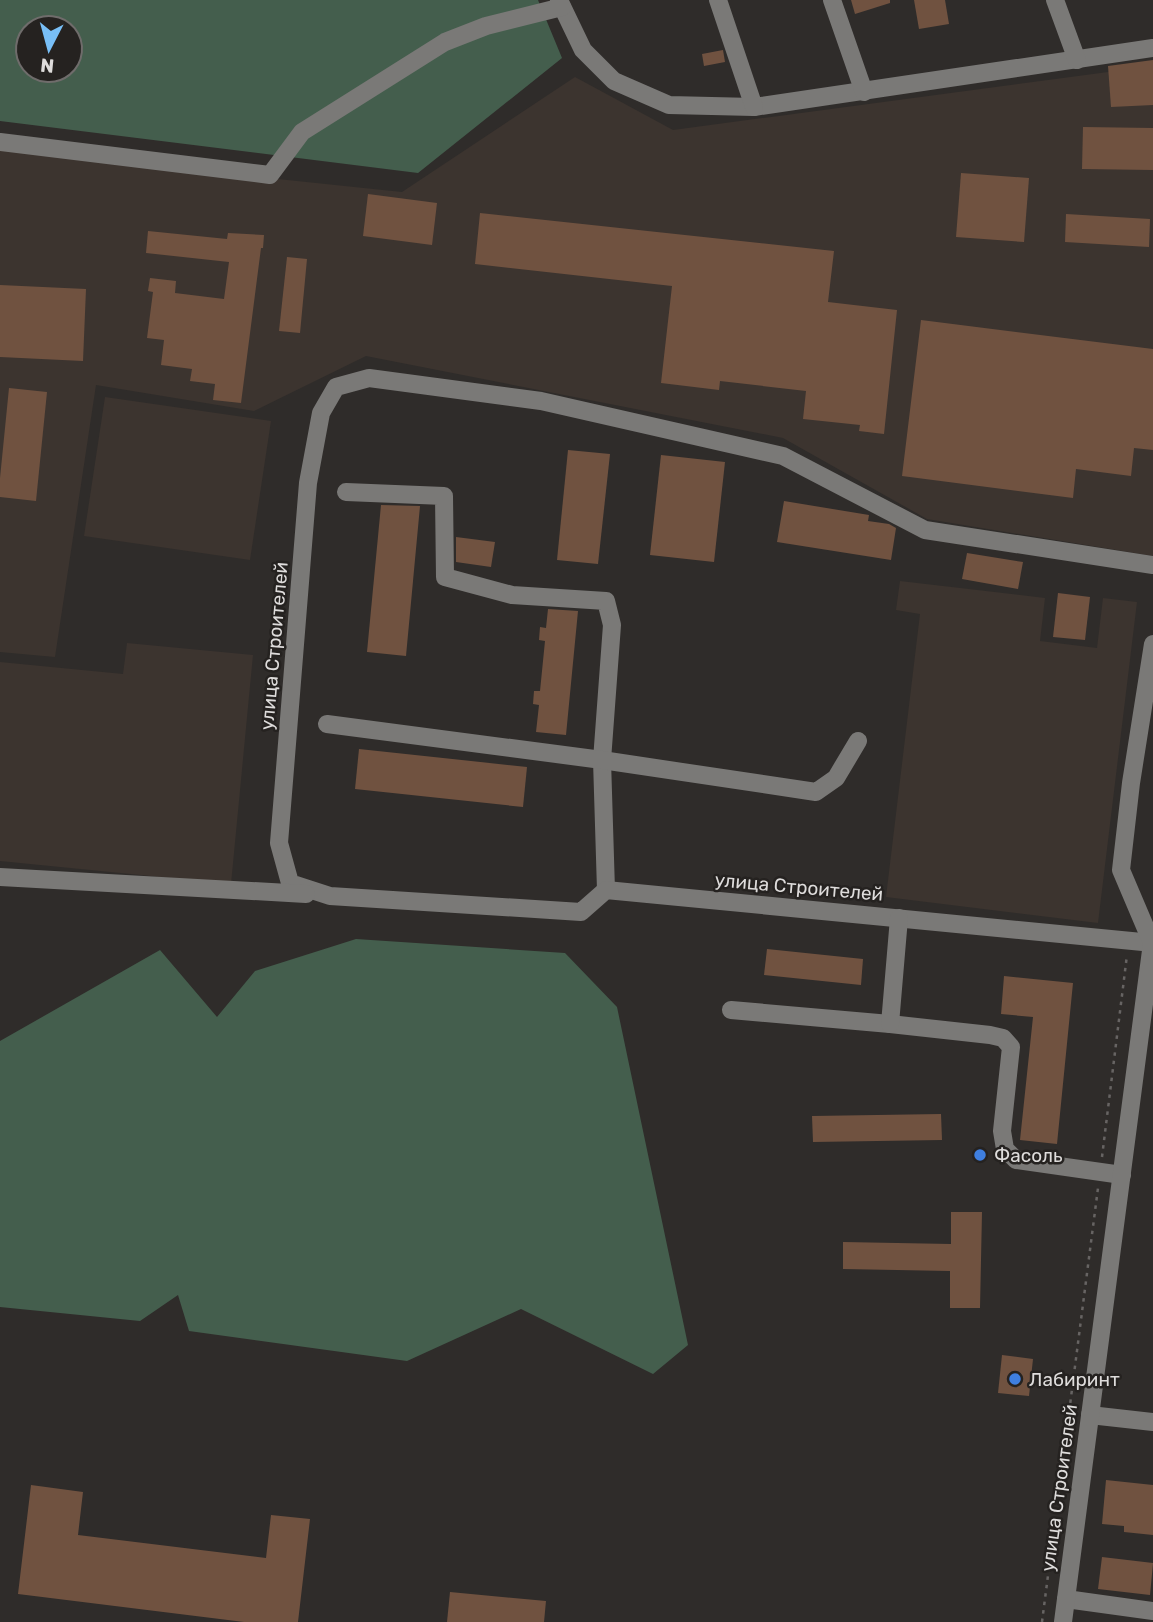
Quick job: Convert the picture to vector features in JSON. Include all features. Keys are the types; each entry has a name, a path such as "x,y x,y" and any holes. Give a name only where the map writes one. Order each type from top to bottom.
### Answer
{"street":[{"path":"718,0 754,107"},
{"path":"832,0 864,92"},
{"path":"1055,0 1077,60"},
{"path":"0,142 270,175 302,132 445,41 561,3 583,50 614,81 669,105 754,107 1153,48"},
{"name":"улица Строителей","path":"1063,1622 1122,1175 1146,1047 1153,943 606,890 581,912 330,896 290,883 279,843 308,483 321,413 336,387 369,378 541,401 783,456 925,530 1153,565"},
{"path":"345,492 444,496 445,577 512,595 606,601 612,625 602,760 606,890"},
{"path":"1152,652 1131,783 1121,870 1153,943"},
{"path":"327,724 602,760 816,792 836,778 858,741"},
{"path":"0,877 330,896"},
{"path":"890,1024 899,918"},
{"path":"731,1010 890,1024 1003,1038 1011,1047 1002,1131 1005,1149 1016,1160 1122,1175"},
{"path":"1090,1415 1153,1422"},
{"path":"1066,1599 1148,1614"}],"path":[{"path":"1101,1160 1129,940"},
{"path":"1042,1622 1098,1188"}],"shaded area":[{"path":"1153,66 1153,556 927,519 783,438 366,356 254,411 96,385 55,657 0,652 0,150 402,192 575,77 673,130"},
{"path":"105,397 271,421 250,560 84,536"},
{"path":"900,581 1045,598 1040,641 1097,648 1103,598 1137,602 1098,923 886,897 920,614 896,610"},
{"path":"127,643 253,655 231,884 0,861 0,662 123,674"}],"green space":[{"path":"0,0 538,0 562,58 418,173 0,121"},
{"path":"356,939 565,953 617,1007 688,1345 653,1374 521,1309 407,1361 189,1331 178,1295 140,1321 0,1307 0,1041 160,950 217,1017 255,971"}],"building":[{"path":"851,0 890,0 890,3 855,14"},
{"path":"914,0 945,0 949,24 919,29"},
{"path":"723,50 725,62 704,66 702,54"},
{"path":"1153,60 1153,105 1111,107 1108,66"},
{"path":"1083,127 1153,128 1153,170 1082,169"},
{"path":"961,173 1029,178 1024,242 956,237"},
{"path":"368,194 437,203 432,245 363,236"},
{"path":"480,213 834,251 828,302 897,310 884,434 859,431 860,425 803,419 806,391 720,381 719,390 661,383 672,286 475,264"},
{"path":"1066,214 1150,219 1149,247 1065,242"},
{"path":"148,231 227,239 228,233 264,235 241,403 213,400 215,384 190,381 192,369 161,365 164,340 147,338 153,292 148,291 150,278 176,281 175,293 224,299 229,262 146,253"},
{"path":"287,257 307,259 300,333 279,331"},
{"path":"0,285 86,289 83,361 0,357"},
{"path":"921,320 1153,349 1153,450 1134,448 1131,476 1076,469 1073,498 902,476"},
{"path":"9,388 47,392 36,501 0,497"},
{"path":"568,450 610,454 598,564 557,560"},
{"path":"661,455 725,462 714,562 650,555"},
{"path":"784,501 869,515 868,521 889,524 896,528 891,560 777,542"},
{"path":"381,505 420,506 406,656 367,652"},
{"path":"456,537 495,542 491,567 456,562"},
{"path":"967,553 1023,562 1018,589 962,579"},
{"path":"1058,593 1090,597 1085,640 1053,637"},
{"path":"548,609 578,611 566,735 536,732 539,705 533,704 534,691 540,691 545,641 539,640 540,627 546,628"},
{"path":"359,749 527,767 523,807 355,789"},
{"path":"767,949 863,959 861,985 764,975"},
{"path":"1004,976 1073,983 1057,1144 1020,1140 1033,1017 1001,1014"},
{"path":"941,1114 942,1140 813,1142 812,1116"},
{"path":"951,1212 982,1212 980,1308 950,1308 950,1271 843,1269 843,1242 951,1244"},
{"path":"1002,1355 1033,1359 1029,1396 998,1393"},
{"path":"1106,1480 1153,1485 1153,1535 1124,1532 1124,1526 1102,1524"},
{"path":"31,1485 83,1492 78,1535 266,1558 271,1515 310,1519 298,1622 244,1622 18,1594"},
{"path":"1102,1557 1153,1563 1150,1595 1098,1589"},
{"path":"450,1592 546,1601 544,1622 447,1622"}],"place":[{"name":"Фасоль","path":"980,1155"},
{"name":"Лабиринт","path":"1015,1379"}]}
